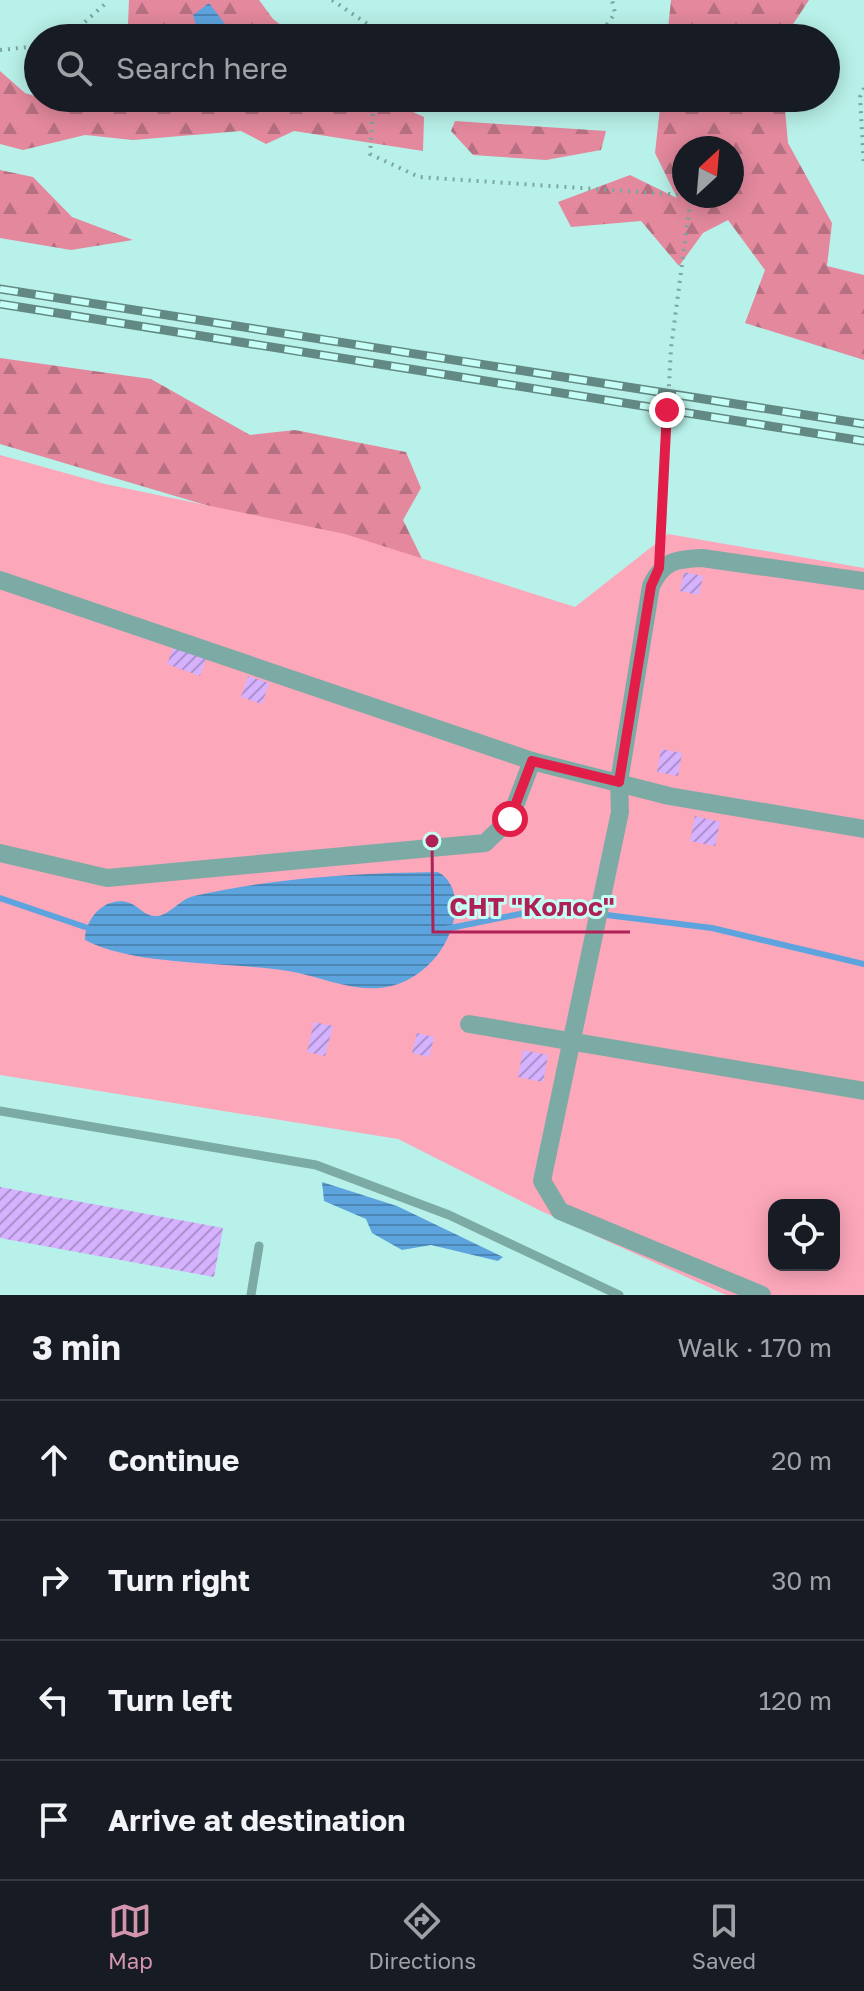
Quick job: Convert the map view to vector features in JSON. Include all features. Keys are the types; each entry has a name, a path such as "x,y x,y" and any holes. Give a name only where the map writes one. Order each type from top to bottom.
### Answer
{"street":[{"path":"762,1295 560,1211 542,1181 620,812 619,782 651,586 659,568 674,559 702,558 864,581"},
{"path":"0,580 532,761 669,796 864,829"},
{"path":"0,853 107,878 485,843 510,819 532,761"},
{"path":"469,1024 864,1091"}],"lane":[{"path":"0,1111 316,1165 449,1215 619,1295"},
{"path":"251,1295 259,1246"}],"path":[{"path":"83,24 105,4 105,0"},
{"path":"332,0 364,24"},
{"path":"608,24 615,13 612,0"},
{"path":"0,50 24,47"},
{"path":"864,88 860,97 864,166"},
{"path":"373,112 370,154 419,177 672,194"},
{"path":"659,568 671,348 689,208"}],"green space":[{"path":"129,0 259,0 280,24 128,24"},
{"path":"671,0 809,0 793,24 668,24"},
{"path":"0,71 24,92 24,112 413,112 424,117 423,151 294,131 266,144 241,131 133,140 85,135 23,150 0,144"},
{"path":"659,112 785,112 788,143 832,223 827,266 864,275 864,360 745,323 765,270 728,220 703,233 679,266 641,221 571,227 558,202 630,175 672,196 672,208 744,208 744,136 672,136 672,188 655,153"},
{"path":"455,121 606,131 601,150 546,160 473,155 451,131"},
{"path":"0,170 33,177 72,217 133,240 71,250 0,238"},
{"path":"0,358 151,379 250,435 295,430 406,452 421,488 403,520 428,571 0,444"}],"shaded area":[{"path":"0,455 105,484 345,534 575,607 668,534 864,568 864,1295 726,1295 541,1211 398,1139 0,1075"}],"water":[{"path":"209,3 225,24 196,24 193,15"},
{"path":"438,872 450,885 455,902 448,937 427,967 407,980 381,988 355,987 288,971 130,955 85,940 89,924 98,910 113,902 130,903 157,916 194,896 254,885 346,875"},
{"path":"322,1182 397,1206 503,1257 498,1261 431,1245 402,1250 372,1233 366,1219 324,1201"}],"building":[{"path":"684,572 703,576 699,595 680,591"},
{"path":"175,644 207,656 200,676 167,664"},
{"path":"248,676 269,683 262,704 241,697"},
{"path":"661,749 682,753 678,776 657,772"},
{"path":"695,816 720,822 715,846 690,841"},
{"path":"314,1022 333,1026 325,1056 307,1052"},
{"path":"417,1033 434,1037 429,1057 412,1053"},
{"path":"523,1050 548,1055 543,1082 518,1077"},
{"path":"0,1187 223,1228 214,1277 0,1238"}],"waterway":[{"path":"0,898 91,929"},
{"path":"445,929 550,908 712,928 864,964"}],"railway":[{"path":"0,289 864,424"},
{"path":"0,304 864,441"}],"place":[{"name":"СНТ \"Колос\"","path":"432,841"}],"route":[{"path":"510,819 532,761 619,782 651,586 659,568 667,410"}]}
